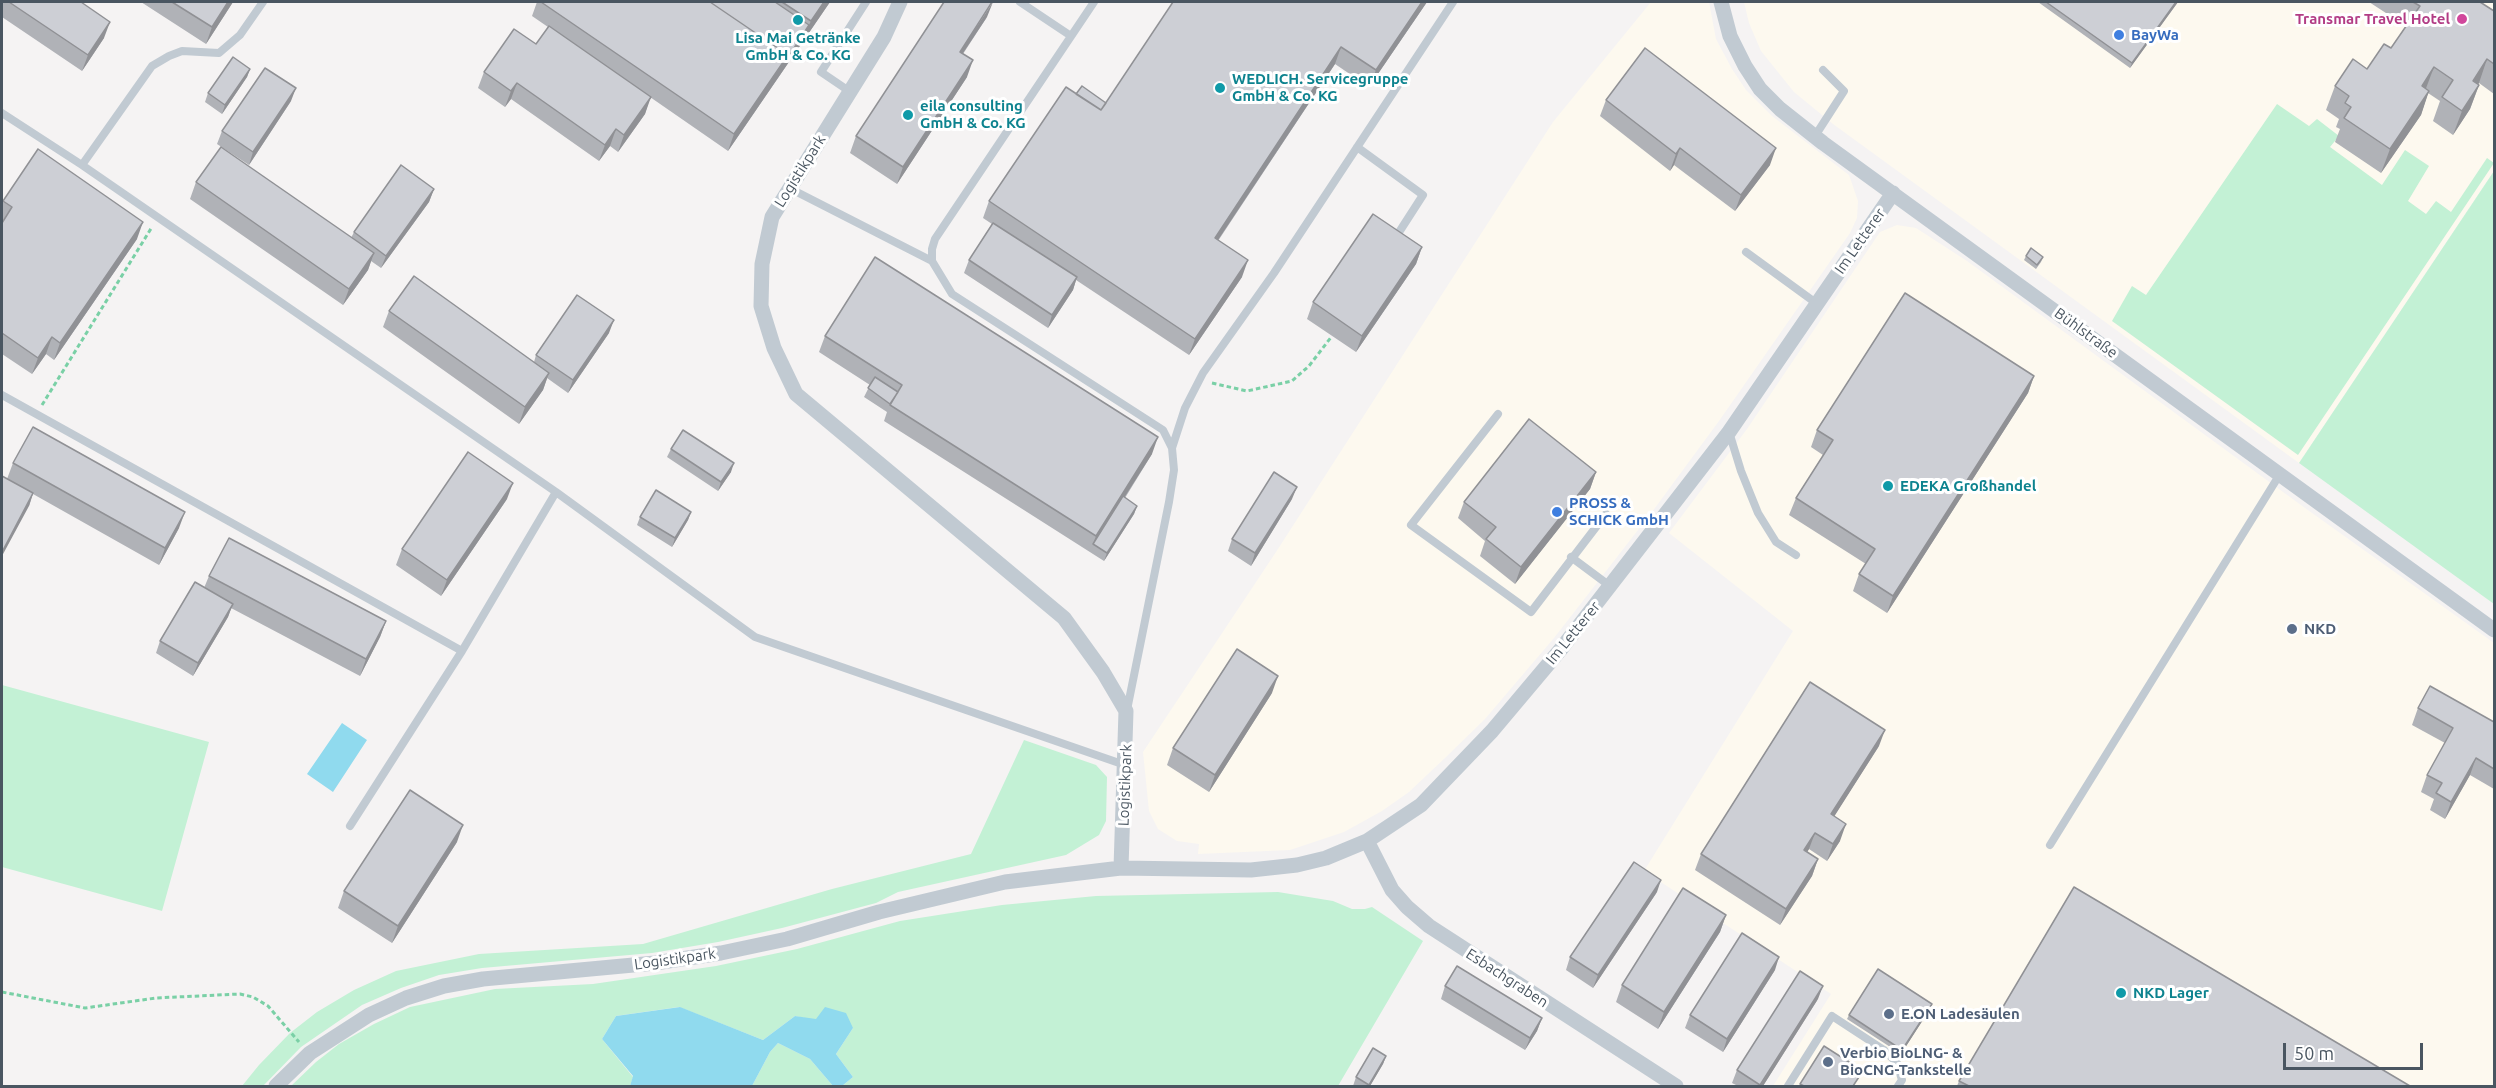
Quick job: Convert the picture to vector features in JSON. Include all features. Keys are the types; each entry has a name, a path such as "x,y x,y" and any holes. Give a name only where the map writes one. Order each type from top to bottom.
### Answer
{"street":[{"name":"Logistikpark","path":"276,1086 310,1053 369,1015 406,998 444,986 483,979 633,965 721,953 787,939 879,912 1005,882 1121,868 1126,711 1093,658 1064,618 796,394 774,348 761,306 762,264 772,218 890,26 900,2"},
{"name":"Bühlstraße","path":"1721,2 1730,36 1760,89 1815,136 2494,630"},
{"name":"Im Letterer","path":"1121,868 1251,870 1297,865 1326,858 1367,841 1421,805 1458,768 1527,690 1729,432 1893,193"},
{"name":"Esbachgraben","path":"1367,841 1392,890 1429,926 1676,1086"}],"lane":[{"path":"82,165 152,66 182,51 219,53 240,35 263,2"},
{"path":"849,91 821,72 866,2"},
{"path":"1020,2 1071,36"},
{"path":"1094,2 936,239 932,249 932,261 952,294 1163,430 1172,448 1174,470 1169,502 1126,711"},
{"path":"1172,448 1185,408 1198,381 1453,2"},
{"path":"1815,136 1844,91 1823,70"},
{"path":"2,116 82,165 556,492 755,637 1126,766"},
{"path":"1357,147 1423,195 1390,246"},
{"path":"789,188 932,261"},
{"path":"1746,252 1816,303"},
{"path":"2,395 462,651"},
{"path":"1498,414 1411,525 1531,612 1606,514"},
{"path":"1729,432 1741,471 1758,513 1776,542 1796,555"},
{"path":"2050,845 2280,473"},
{"path":"350,826 462,651 556,492"},
{"path":"1571,557 1610,586"},
{"path":"1788,1086 1832,1016 1884,1050 1897,1063 1902,1080 1898,1086"},
{"path":"1833,1078 1848,1054 1884,1050"}],"path":[{"path":"36,414 158,218"},
{"path":"1198,381 1247,390 1292,381 1309,366 1332,336"},
{"path":"2,992 85,1008 156,998 240,994 253,997 268,1006 310,1053"}],"shaded area":[{"path":"1651,2 1709,2 1716,39 1746,90 1772,116 1849,175 1858,201 1857,218 1850,233 1719,421 1652,512 1554,638 1485,719 1446,757 1409,792 1382,811 1344,832 1290,850 1198,854 1199,844 1177,841 1158,829 1149,811 1143,752 1276,552 1553,122"},
{"path":"1744,2 2494,2 2494,171 2299,463 1833,124 1794,92 1761,51 1749,23"},
{"path":"1897,225 1916,228 1967,261 2494,643 2494,1086 1773,1086 1831,994 1644,871 1793,631 1669,533 1747,429 1880,232"}],"green space":[{"path":"2277,104 2309,126 2317,119 2339,136 2330,147 2382,185 2405,150 2429,166 2408,201 2426,214 2436,201 2451,212 2487,158 2494,163 2298,455 2112,321 2132,286 2146,295"},
{"path":"2494,171 2494,604 2299,463"},
{"path":"2,685 209,742 162,911 2,867"},
{"path":"1024,740 1096,765 1107,777 1106,821 1099,835 1066,855 898,892 876,903 718,942 652,953 482,968 439,975 362,1005 301,1047 263,1086 242,1086 290,1033 317,1012 354,990 396,971 479,954 643,944 832,889 971,854"},
{"path":"1278,892 1333,901 1352,909 1372,907 1423,941 1338,1086 842,1086 853,1077 836,1054 853,1028 795,1016 763,1040 679,1007 616,1016 602,1039 633,1077 630,1086 291,1086 339,1044 374,1024 410,1007 495,989 593,984 716,966 797,949 900,921 1002,905 1096,896"},
{"path":"778,1043 810,1059 833,1086 752,1086 770,1052"}],"water":[{"path":"342,723 367,740 333,792 307,774"},
{"path":"680,1007 763,1040 795,1016 816,1019 825,1007 846,1013 853,1028 836,1054 853,1077 842,1086 833,1086 810,1059 778,1043 770,1052 752,1086 630,1086 633,1076 602,1039 616,1016"}],"building":[{"path":"9,2 81,2 110,22 88,55"},
{"path":"172,2 228,2 212,27"},
{"path":"541,2 710,2 788,55 734,134"},
{"path":"710,2 775,2 809,25 787,59 788,55"},
{"path":"782,2 824,2 811,21"},
{"name":"eila consulting GmbH & Co. KG","path":"944,2 992,2 960,52 973,60 903,167 856,136"},
{"path":"1173,2 1422,2 1376,70 1341,47 1215,238 1248,260 1195,339 989,201 1066,87 1101,110"},
{"name":"BayWa","path":"2046,2 2176,2 2132,63"},
{"path":"2413,2 2480,2 2494,11 2494,64 2487,59 2473,81 2479,85 2462,111 2442,97 2453,80 2434,67 2422,86 2429,91 2390,149 2344,118 2351,107 2345,103 2349,96 2335,86 2353,59 2367,69 2384,44 2391,48 2420,6"},
{"path":"549,26 651,97 624,135 616,129 605,145 517,83 511,91 484,72 514,29 536,44"},
{"path":"1645,48 1776,148 1741,195 1680,148 1676,154 1606,100"},
{"path":"233,57 250,69 225,105 208,93"},
{"path":"265,68 296,88 253,152 222,131"},
{"path":"1082,86 1106,103 1101,110 1076,94"},
{"path":"221,147 374,253 349,289 196,182"},
{"path":"38,149 143,222 60,343 52,337 38,358 2,333 2,223 12,207 3,201"},
{"path":"401,165 434,189 386,256 354,232"},
{"path":"1373,214 1422,247 1362,336 1313,302"},
{"path":"993,223 1077,277 1052,315 969,260"},
{"path":"2031,248 2043,257 2037,265 2026,256"},
{"path":"875,257 1158,437 1096,536 890,405 902,385 825,336"},
{"path":"414,276 549,373 525,407 389,311"},
{"name":"EDEKA Großhandel","path":"1905,293 2034,376 1893,596 1859,574 1875,549 1796,498 1833,440 1817,430"},
{"path":"577,295 614,320 573,380 536,355"},
{"path":"875,377 898,392 890,404 868,388"},
{"path":"1529,419 1596,472 1521,567 1486,539 1496,527 1464,502"},
{"path":"33,427 185,512 165,548 13,463"},
{"path":"683,430 734,463 721,482 671,449"},
{"path":"468,452 513,483 447,580 402,549"},
{"path":"1274,472 1297,487 1255,553 1232,539"},
{"path":"2,476 33,493 2,552"},
{"path":"656,490 691,512 675,538 640,517"},
{"path":"1123,496 1137,506 1107,553 1093,544"},
{"path":"229,538 386,621 366,659 209,576"},
{"path":"195,582 233,604 198,663 160,641"},
{"path":"1237,649 1278,676 1215,775 1173,748"},
{"path":"1810,682 1885,730 1831,814 1846,824 1833,844 1815,833 1804,850 1818,859 1786,909 1701,854"},
{"path":"2430,686 2494,722 2494,769 2476,758 2451,802 2436,793 2442,783 2427,775 2453,728 2418,708"},
{"path":"410,790 463,825 398,926 344,891"},
{"path":"1634,862 1661,880 1598,975 1570,957"},
{"name":"NKD Lager","path":"2074,887 2410,1086 1969,1086 1959,1081"},
{"path":"1683,888 1726,915 1664,1012 1622,985"},
{"path":"1742,933 1779,957 1727,1039 1690,1015"},
{"path":"1457,966 1542,1018 1530,1038 1445,986"},
{"name":"E.ON Ladesäulen","path":"1878,969 1932,1004 1902,1050 1849,1015"},
{"path":"1800,971 1823,986 1760,1085 1737,1070"},
{"name":"Verbio BioLNG- & BioCNG-Tankstelle","path":"1824,1046 1863,1071 1853,1086 1804,1086 1800,1084"},
{"path":"1373,1048 1386,1056 1369,1085 1356,1077"}],"place":[{"name":"Transmar Travel Hotel","path":"2462,19"},
{"name":"Lisa Mai Getränke GmbH & Co. KG","path":"798,20"},
{"name":"BayWa","path":"2119,35"},
{"name":"WEDLICH. Servicegruppe GmbH & Co. KG","path":"1220,88"},
{"name":"eila consulting GmbH & Co. KG","path":"908,115"},
{"name":"EDEKA Großhandel","path":"1888,486"},
{"name":"PROSS & SCHICK GmbH","path":"1557,512"},
{"name":"NKD","path":"2292,629"},
{"name":"NKD Lager","path":"2121,993"},
{"name":"E.ON Ladesäulen","path":"1889,1014"},
{"name":"Verbio BioLNG- & BioCNG-Tankstelle","path":"1828,1062"}]}
